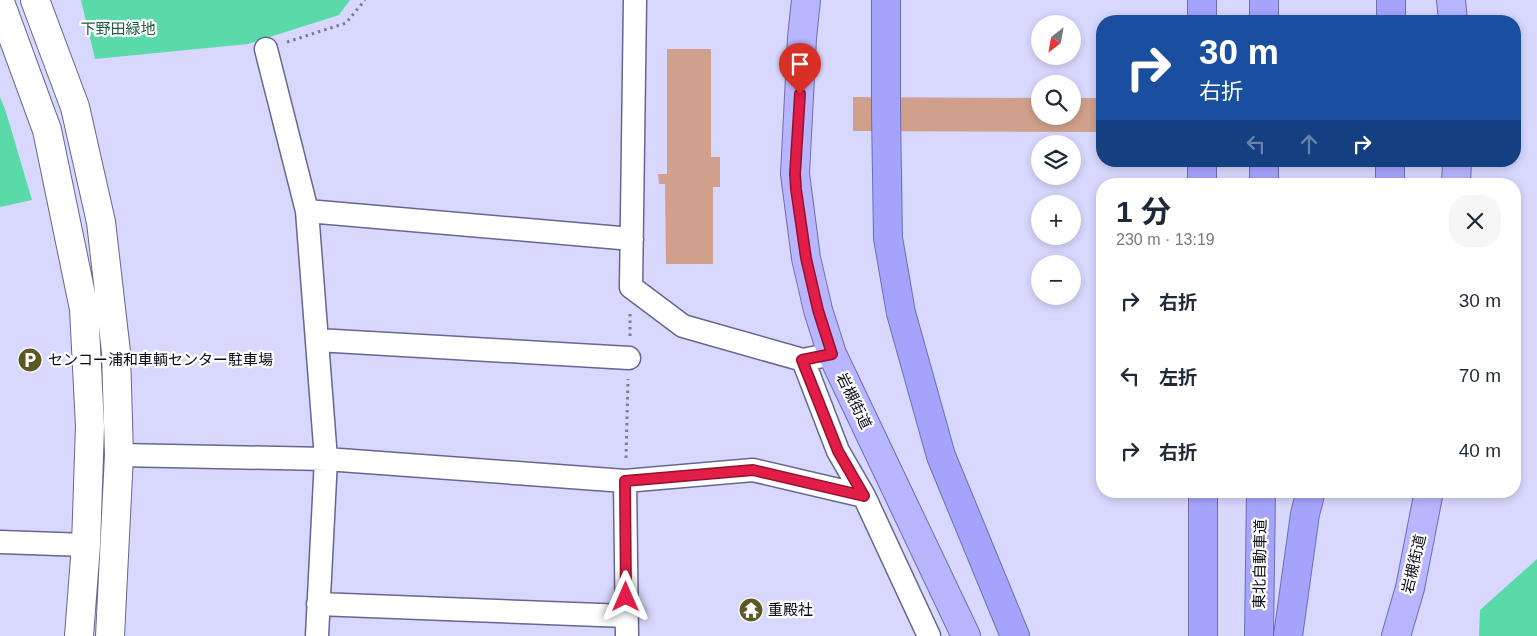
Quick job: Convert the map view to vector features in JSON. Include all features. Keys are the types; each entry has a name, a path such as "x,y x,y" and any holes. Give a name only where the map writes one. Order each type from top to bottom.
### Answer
{"highway":[{"path":"788,0 786,110 795,174"},
{"name":"岩槻街道","path":"806,0 802,38 795,174 806,258 818,310 832,354 966,636"},
{"path":"1202,0 1202,15"},
{"path":"1264,0 1264,15"},
{"path":"1391,0 1391,15"},
{"path":"1452,0 1453,15"},
{"path":"885,4 888,238 901,313 941,456 1015,636"},
{"path":"1203,498 1203,636"},
{"name":"東北自動車道","path":"1259,636 1260,498"},
{"path":"1288,636 1305,514 1309,498"},
{"name":"岩槻街道","path":"1396,636 1410,588 1428,498"}],"street":[{"path":"35,0 74,107 101,222 116,352 119,455 110,636"},
{"path":"635,0 631,287 683,326 802,360 832,354"},
{"path":"0,2 47,130 84,309 90,426 86,545 79,636"},
{"path":"266,49 307,211 326,459 317,636"},
{"path":"307,211 632,239"},
{"path":"317,340 629,358"},
{"path":"802,360 838,451 864,496 929,636"},
{"path":"119,455 326,459 625,481 753,470 864,496"},
{"path":"318,604 626,626 625,481"},
{"path":"0,542 86,545"}],"path":[{"path":"266,49 346,23 365,0"},
{"path":"625,481 631,287"}],"green space":[{"name":"下野田緑地","path":"81,0 350,0 339,15 248,44 95,59"},
{"path":"0,97 32,200 0,207"},
{"path":"1537,559 1537,636 1479,636 1480,610"}],"building":[{"path":"667,49 711,49 711,157 720,157 720,187 713,187 713,264 666,264 665,184 659,184 658,174 667,174"},
{"path":"853,97 1031,98 1031,125 1081,125 1081,98 1096,98 1096,132 853,131"}],"place":[{"name":"センコー浦和車輌センター駐車場","path":"30,360"},
{"name":"重殿社","path":"751,610"}],"route":[{"path":"626,597 625,481 753,470 864,496 838,451 802,360 832,354 818,310 806,258 796,189 795,174 800,94"}]}
